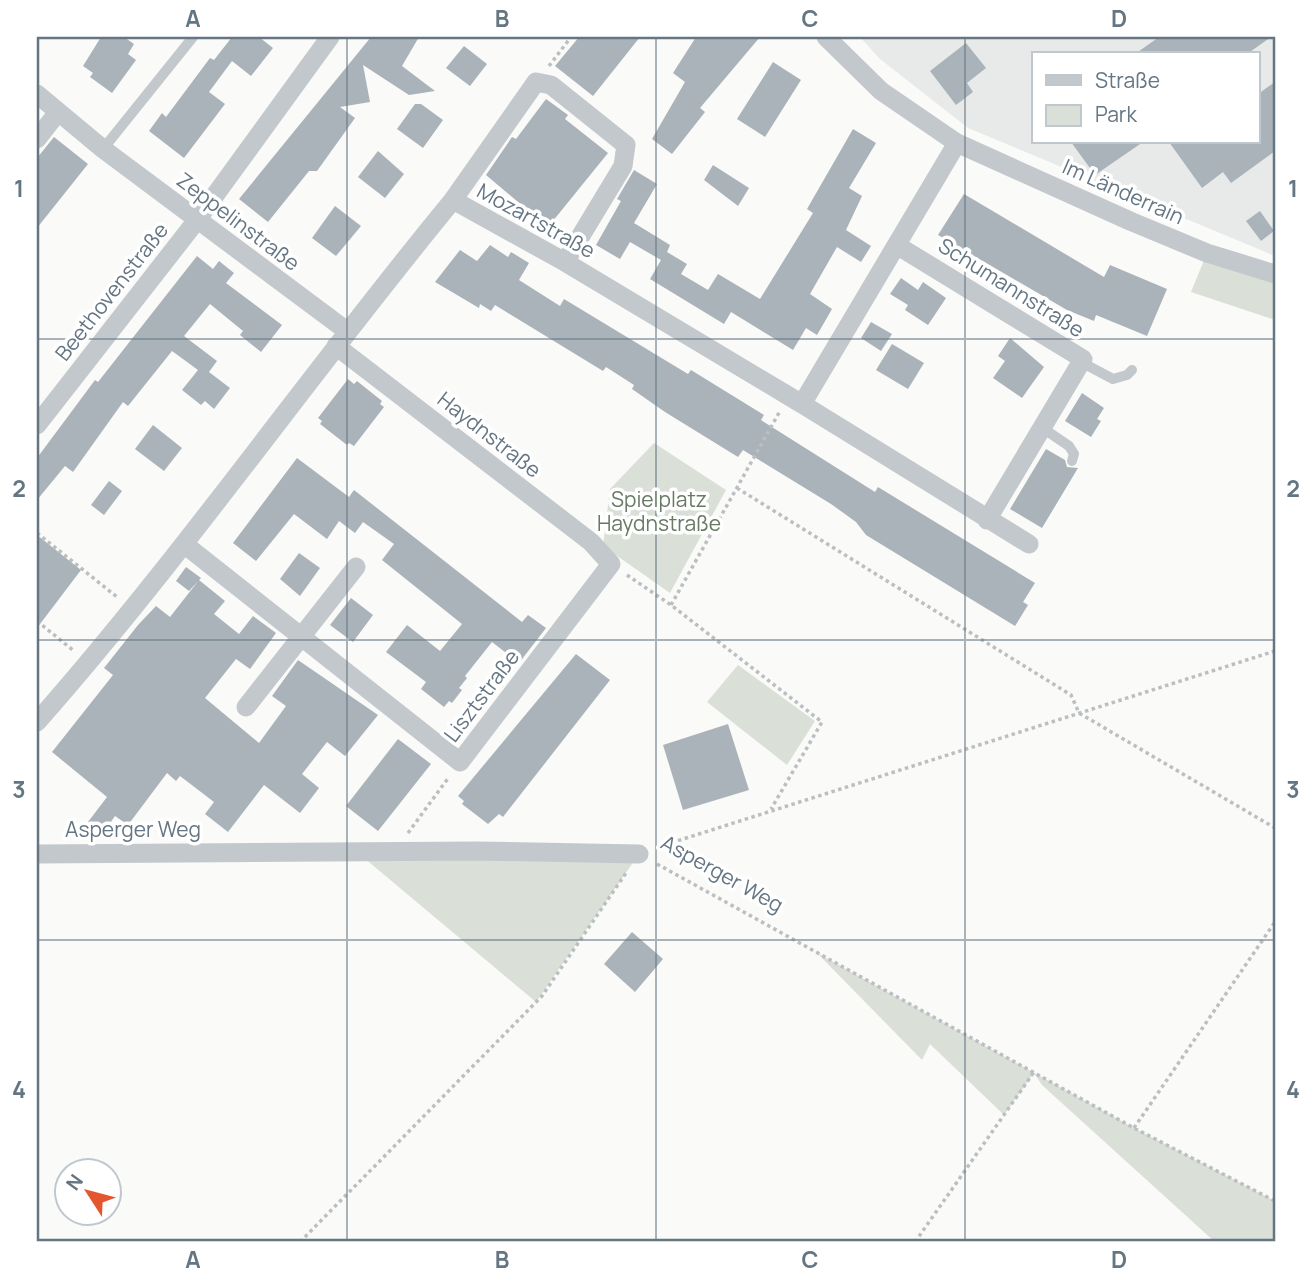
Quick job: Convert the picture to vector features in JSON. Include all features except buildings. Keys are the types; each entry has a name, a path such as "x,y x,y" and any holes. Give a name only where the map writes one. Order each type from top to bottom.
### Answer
{"street":[{"name":"Beethovenstraße","path":"37,425 197,220 330,37"},
{"name":"Im Länderrain","path":"826,37 881,91 957,143 1181,242 1275,274"},
{"path":"453,200 536,82 551,85 626,145 623,166 565,262"},
{"name":"Zeppelinstraße","path":"37,94 342,338"},
{"path":"37,139 58,112"},
{"path":"957,143 898,246 795,400 1029,544"},
{"name":"Mozartstraße","path":"37,722 89,663 184,544 342,338 453,200 565,262 795,400"},
{"name":"Schumannstraße","path":"898,246 1083,359 1044,429 987,520"},
{"name":"Haydnstraße","path":"342,338 591,542 611,564"},
{"name":"Lisztstraße","path":"184,544 460,762 611,564"},
{"path":"246,707 356,567"},
{"name":"Asperger Weg","path":"37,854 639,854"}],"lane":[{"path":"103,149 193,37"},
{"path":"1081,362 1113,379 1126,376 1132,370"},
{"path":"1044,429 1069,446 1074,454 1072,461"}],"path":[{"path":"536,82 571,37"},
{"path":"671,605 737,488 795,400"},
{"path":"737,488 1071,695 1079,713 1275,828"},
{"path":"37,533 132,609"},
{"path":"611,564 671,605 822,722 770,811"},
{"path":"37,621 89,663"},
{"path":"300,1242 542,996 639,854 1275,651"},
{"path":"395,852 460,762"},
{"name":"Asperger Weg","path":"639,854 1134,1128 1275,1202"},
{"path":"1134,1128 1275,922"},
{"path":"915,1242 1034,1072"}],"shaded area":[{"path":"860,37 1275,37 1275,256 968,128 880,59"}],"green space":[{"path":"1207,253 1275,274 1275,320 1191,292"},
{"name":"Spielplatz Haydnstraße","path":"654,443 726,490 670,593 603,546 610,489"},
{"path":"738,665 815,721 787,765 707,702"},
{"path":"357,852 639,854 536,1002"},
{"path":"817,953 1134,1128 1275,1201 1275,1242 1215,1242 1042,1085 1034,1073 1004,1115 930,1044 922,1060"}]}
